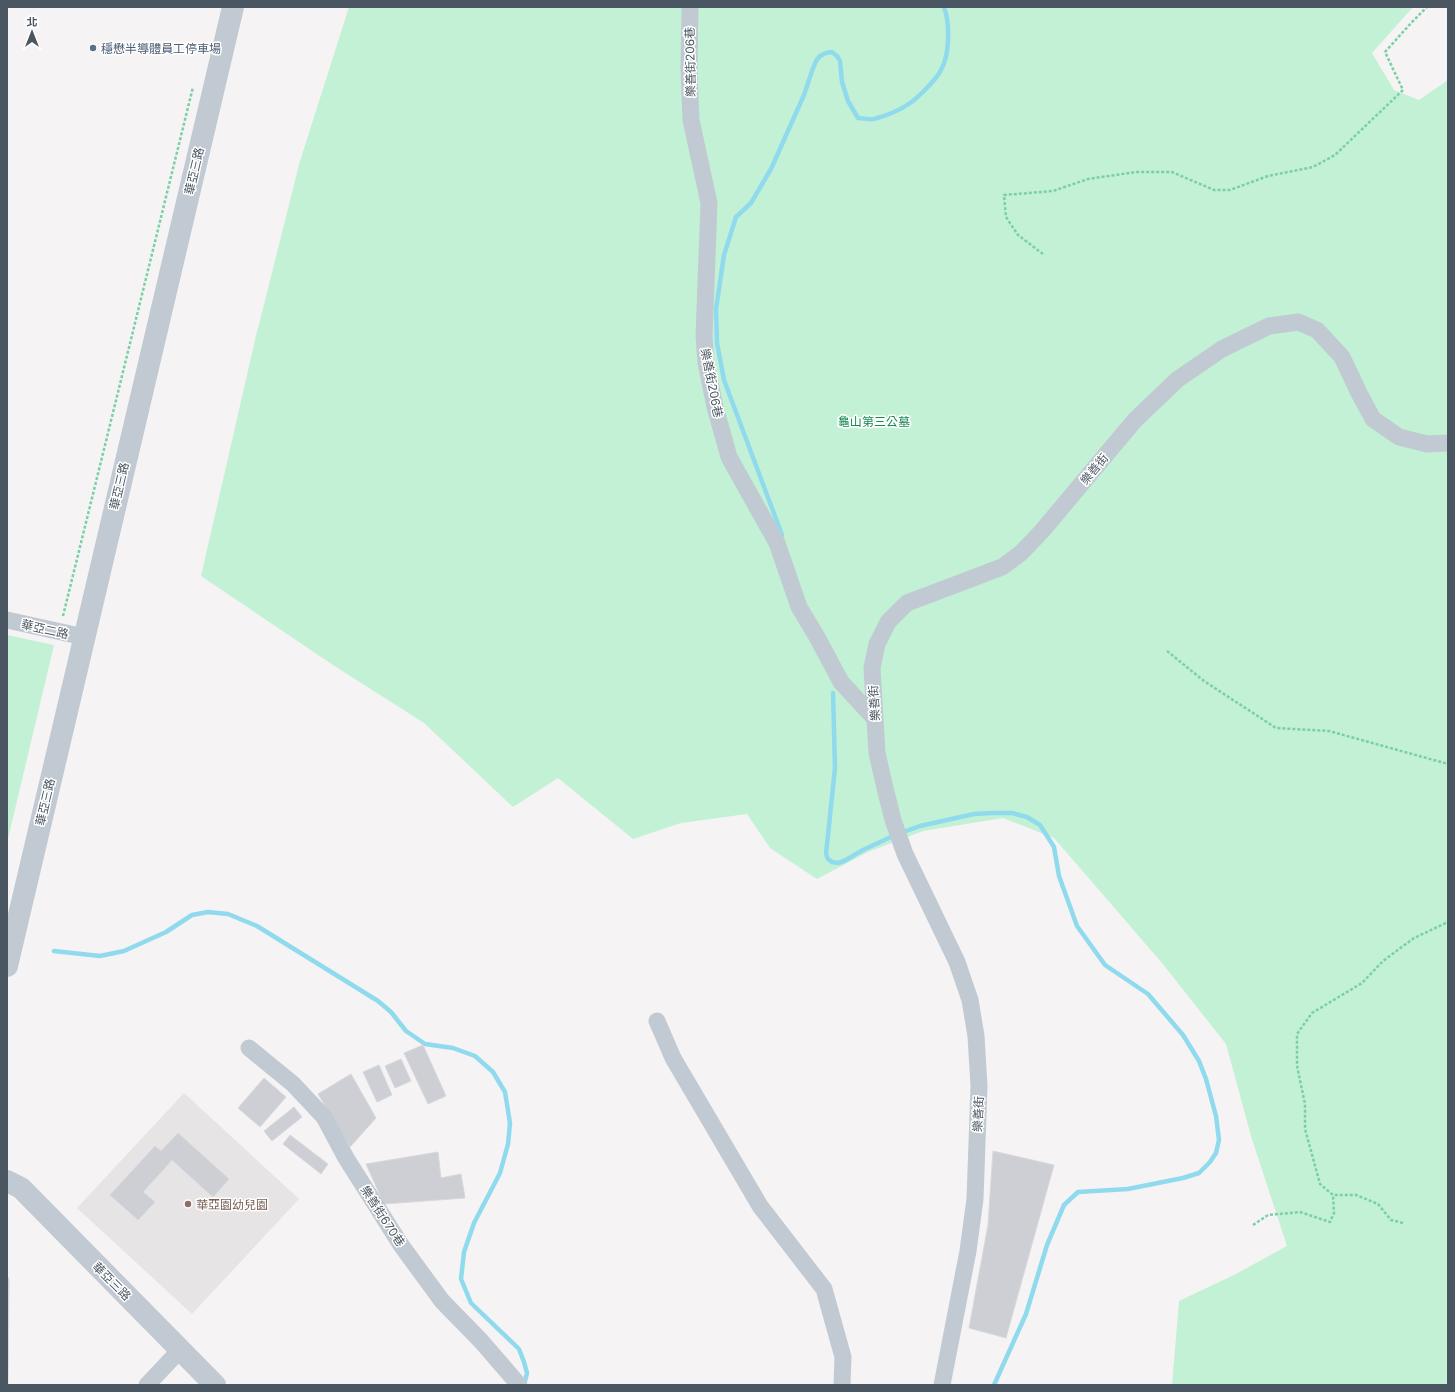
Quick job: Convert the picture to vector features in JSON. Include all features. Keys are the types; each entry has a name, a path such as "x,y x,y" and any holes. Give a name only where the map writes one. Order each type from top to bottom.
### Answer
{"street":[{"name":"華亞三路","path":"7,966 233,7"},
{"name":"樂善街206巷","path":"690,7 689,70 691,120 709,203 705,342 706,363 715,407 729,457 777,543 799,607 818,637 841,682 875,719"},
{"name":"樂善街","path":"942,1385 968,1251 975,1199 979,1086 976,1043 970,1000 957,962 905,854 893,820 877,752 872,668 877,644 888,622 907,603 1002,566 1021,553 1042,531 1135,420 1178,378 1222,349 1269,326 1298,322 1317,330 1342,356 1360,395 1374,419 1399,438 1427,444 1448,443"},
{"name":"華亞二路","path":"7,620 84,637"},
{"path":"657,1021 673,1058 760,1206 824,1290 843,1357 842,1385"},
{"name":"樂善街670巷","path":"249,1048 294,1084 324,1117 346,1158 401,1245 442,1301 481,1341 519,1385"},
{"name":"華亞三路","path":"7,1181 21,1188 215,1385"},
{"path":"147,1385 180,1350"}],"path":[{"path":"1043,254 1018,235 1006,217 1004,195 1053,191 1088,179 1136,172 1172,172 1214,190 1230,190 1268,176 1313,167 1335,155 1403,90 1385,52 1427,7"},
{"path":"63,616 194,84"},
{"path":"1167,651 1204,681 1276,728 1328,731 1448,764"},
{"path":"1403,1223 1390,1220 1378,1204 1356,1195 1333,1195 1320,1184 1305,1129 1305,1104 1297,1066 1297,1034 1312,1013 1362,983 1383,961 1414,938 1448,922"},
{"path":"1253,1225 1268,1215 1300,1212 1330,1222 1334,1213 1333,1195"}],"shaded area":[{"name":"華亞園幼兒園","path":"184,1093 299,1199 192,1314 77,1208"}],"green space":[{"name":"龜山第三公墓","path":"349,7 1413,7 1372,53 1394,90 1419,100 1448,80 1448,1385 1172,1385 1179,1301 1234,1275 1287,1246 1251,1136 1226,1044 1162,963 1054,838 1003,818 923,831 868,852 817,879 770,848 747,814 681,823 633,839 558,778 513,807 424,723 333,665 201,576 255,340 300,161"},
{"path":"7,635 54,645 7,843"}],"building":[{"path":"423,1045 446,1096 428,1104 404,1053"},
{"path":"401,1059 411,1081 395,1088 385,1066"},
{"path":"379,1065 392,1095 377,1102 363,1072"},
{"path":"351,1074 376,1118 350,1147 318,1094"},
{"path":"264,1078 286,1097 260,1127 238,1108"},
{"path":"294,1107 302,1117 272,1141 264,1131"},
{"path":"178,1133 229,1179 213,1197 172,1160 143,1192 155,1202 138,1220 110,1195 155,1146 161,1151"},
{"path":"290,1135 328,1164 321,1174 283,1144"},
{"path":"993,1151 1054,1165 1006,1338 969,1328 988,1225"},
{"path":"438,1152 441,1178 461,1174 465,1198 384,1204 366,1164"},
{"path":"7,1276 9,1279 8,1385 7,1385"}],"waterway":[{"path":"782,535 724,380 717,343 716,309 724,255 736,217 751,203 771,169 804,95 816,61 820,56 832,52 837,56 840,61 842,82 848,101 858,118 874,119 891,113 916,99 939,74 946,56 948,38 944,7"},
{"path":"833,693 835,768 826,854 828,859 832,862 838,863 895,835 920,826 974,814 1012,813 1027,817 1040,825 1054,847 1059,876 1077,926 1105,965 1148,994 1183,1035 1199,1061 1206,1079 1216,1116 1219,1140 1216,1153 1210,1162 1199,1173 1183,1178 1128,1189 1078,1192 1064,1205 1047,1245 1026,1314 994,1385"},
{"path":"54,951 100,956 124,951 166,932 192,915 208,912 228,914 257,926 378,1001 391,1012 406,1031 425,1044 453,1048 475,1056 493,1072 505,1092 510,1123 508,1144 500,1173 474,1223 464,1252 461,1279 471,1303 519,1349 527,1373 524,1385"}],"place":[{"name":"穩懋半導體員工停車場","path":"93,48"},
{"name":"華亞園幼兒園","path":"188,1204"}]}
